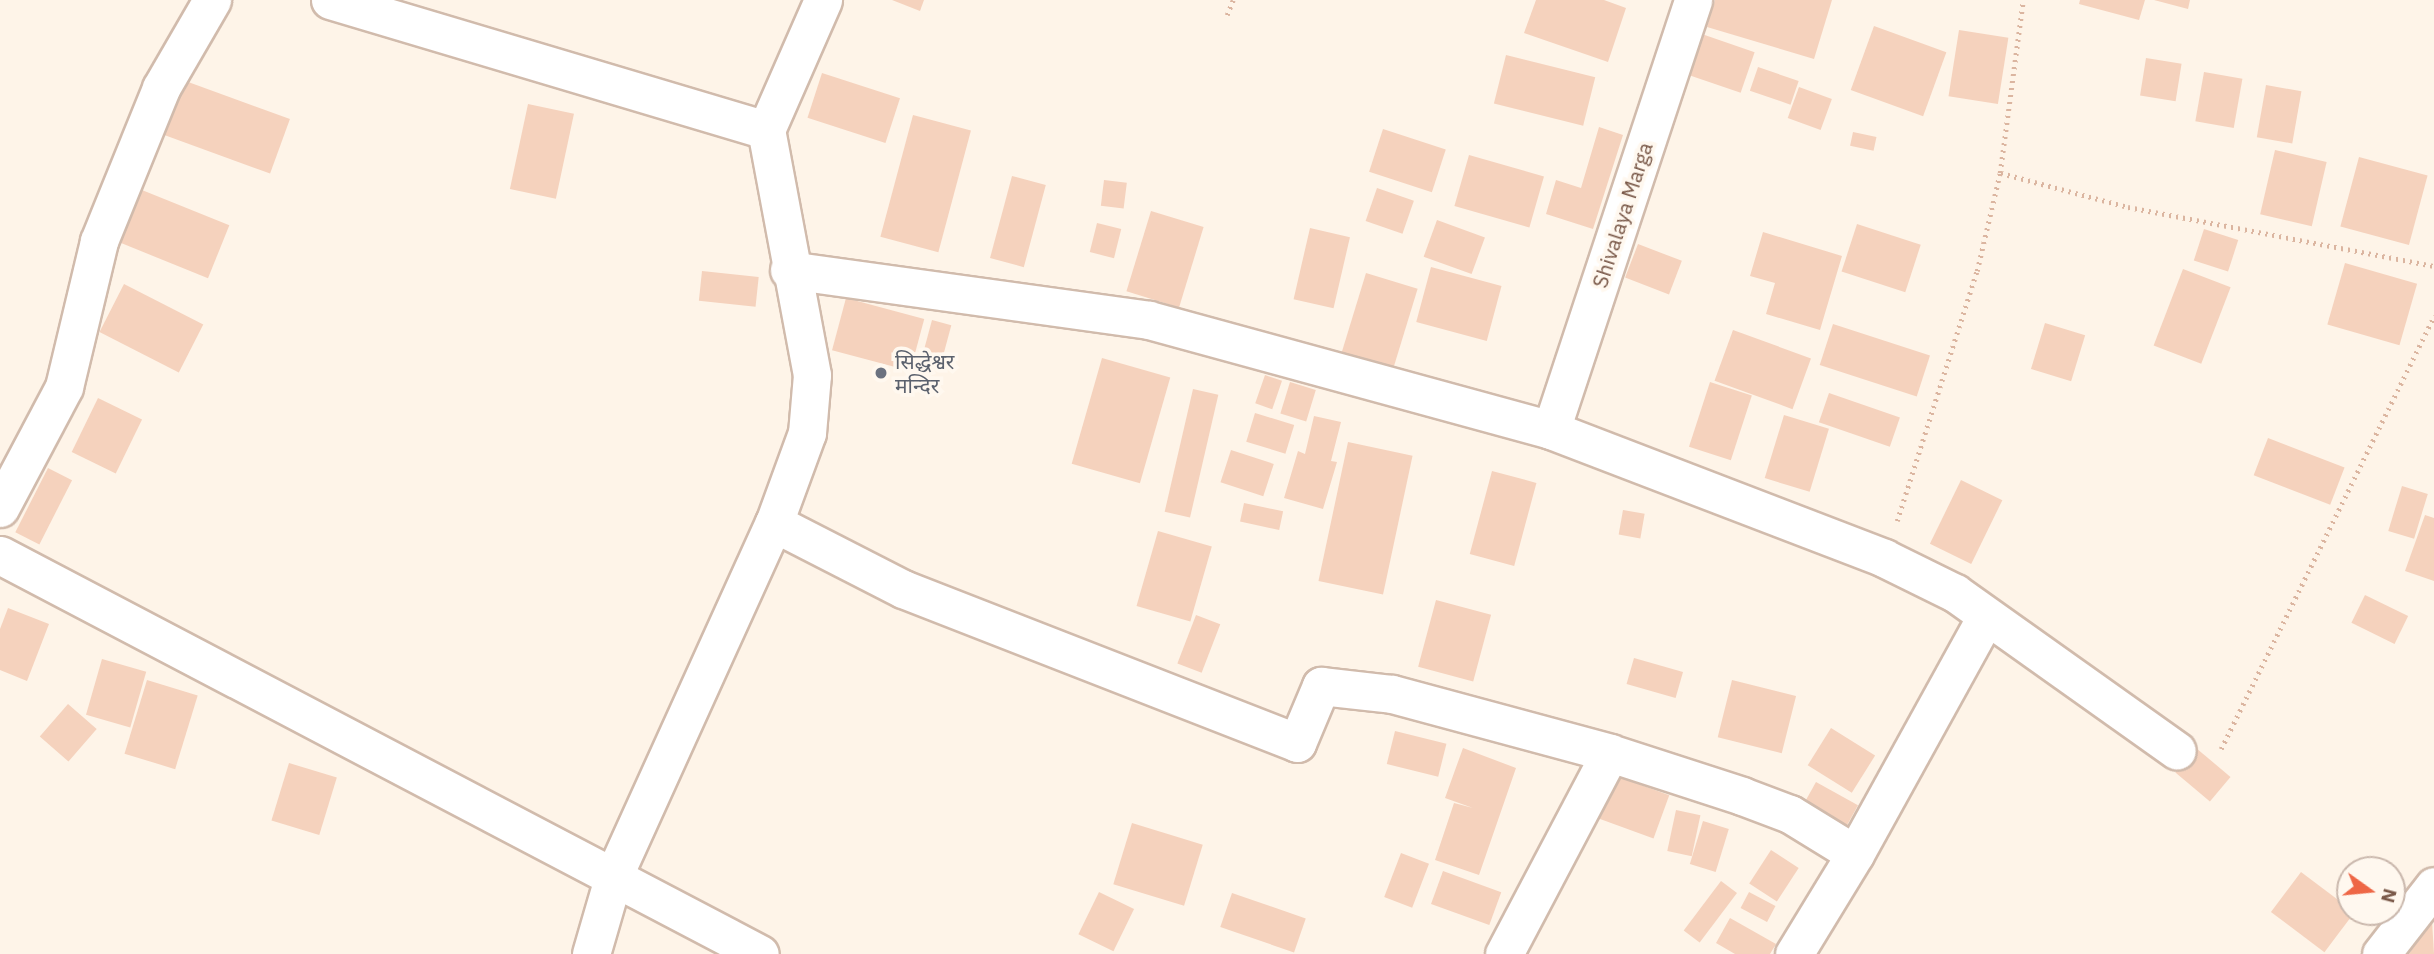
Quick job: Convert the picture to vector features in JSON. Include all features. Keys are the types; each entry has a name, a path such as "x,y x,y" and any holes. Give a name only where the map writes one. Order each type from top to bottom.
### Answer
{"street":[{"path":"0,509 64,387 99,241 161,88 212,0"},
{"path":"330,0 766,130"},
{"path":"592,954 614,875 774,523 807,433 813,375 789,270 766,130 823,0"},
{"name":"Shivalaya Marga","path":"1551,430 1693,0"},
{"path":"789,270 1149,320 1551,430 1884,558 1955,593 2177,751"},
{"path":"774,523 903,589 1297,743 1321,686 1392,694 1610,753 1790,814 1855,855"},
{"path":"0,555 760,954"},
{"path":"1794,954 1855,855 1986,617"},
{"path":"1504,954 1610,753"},
{"path":"2381,954 2434,886"}],"path":[{"path":"1227,15 1233,0"},
{"path":"1884,558 1978,271 2000,173 2023,0"},
{"path":"2000,173 2128,207 2434,266"},
{"path":"2221,749 2434,316"}],"building":[{"path":"892,0 924,0 920,11"},
{"path":"1536,0 1604,0 1626,8 1608,62 1524,33"},
{"path":"1715,0 1832,0 1814,59 1707,27"},
{"path":"2080,0 2145,0 2139,20 2079,4"},
{"path":"2154,0 2190,0 2188,9"},
{"path":"1874,26 1946,52 1923,116 1851,90"},
{"path":"1959,30 2008,38 1998,104 1949,96"},
{"path":"1696,32 1755,52 1741,93 1682,73"},
{"path":"1506,55 1595,77 1583,126 1494,104"},
{"path":"2146,58 2182,64 2176,101 2140,96"},
{"path":"1758,67 1799,81 1791,105 1750,91"},
{"path":"2204,72 2242,79 2234,128 2195,121"},
{"path":"822,73 900,98 885,143 807,118"},
{"path":"180,79 290,119 270,174 160,134"},
{"path":"2266,85 2301,91 2292,143 2257,137"},
{"path":"1799,87 1832,99 1821,130 1788,118"},
{"path":"528,104 574,114 556,199 510,189"},
{"path":"913,115 971,131 938,252 880,237"},
{"path":"1599,127 1623,135 1593,229 1546,214 1556,180 1581,188"},
{"path":"1383,129 1446,149 1432,192 1369,172"},
{"path":"1853,132 1876,137 1874,151 1850,146"},
{"path":"2275,150 2327,162 2312,226 2260,214"},
{"path":"1469,155 1544,176 1529,227 1454,206"},
{"path":"2359,157 2428,175 2409,245 2340,227"},
{"path":"1012,176 1046,185 1024,267 990,258"},
{"path":"1104,180 1127,183 1124,209 1101,206"},
{"path":"132,186 229,225 208,278 111,239"},
{"path":"1377,188 1414,201 1402,234 1366,221"},
{"path":"1151,211 1204,227 1179,307 1126,291"},
{"path":"1437,220 1485,237 1472,274 1424,257"},
{"path":"1097,223 1121,229 1114,258 1090,252"},
{"path":"1857,224 1921,245 1905,292 1842,272"},
{"path":"1310,228 1350,237 1334,308 1294,299"},
{"path":"2204,229 2238,240 2228,272 2194,260"},
{"path":"1763,232 1842,256 1820,330 1766,314 1775,283 1750,276"},
{"path":"1638,244 1682,261 1669,294 1625,278"},
{"path":"2345,263 2417,284 2399,345 2327,325"},
{"path":"1431,267 1502,286 1487,341 1416,322"},
{"path":"2183,269 2231,287 2201,364 2154,346"},
{"path":"702,271 759,277 756,307 699,301"},
{"path":"1366,273 1418,289 1391,375 1340,359"},
{"path":"124,284 203,324 179,373 99,332"},
{"path":"846,298 924,319 910,371 832,350"},
{"path":"932,320 951,325 941,365 921,360"},
{"path":"2045,323 2085,335 2071,381 2031,369"},
{"path":"1833,324 1930,356 1917,396 1820,365"},
{"path":"1733,330 1811,358 1793,409 1715,381"},
{"path":"1102,358 1170,378 1140,483 1072,464"},
{"path":"1265,375 1282,381 1272,409 1255,403"},
{"path":"1290,382 1316,390 1306,421 1280,414"},
{"path":"1710,382 1752,396 1731,460 1689,447"},
{"path":"1193,389 1218,395 1190,518 1165,512"},
{"path":"1829,393 1900,417 1890,447 1819,422"},
{"path":"98,398 142,419 116,473 72,452"},
{"path":"1255,413 1294,425 1285,454 1246,442"},
{"path":"1784,415 1829,429 1810,492 1765,478"},
{"path":"1314,416 1341,422 1331,461 1337,462 1323,509 1284,498 1298,451 1305,454"},
{"path":"2268,438 2345,467 2330,505 2254,475"},
{"path":"1348,442 1413,456 1383,595 1318,581"},
{"path":"1231,450 1274,464 1263,496 1220,482"},
{"path":"48,468 72,480 39,544 15,532"},
{"path":"1492,471 1536,483 1514,566 1470,554"},
{"path":"1961,480 2002,500 1971,564 1930,544"},
{"path":"2402,486 2428,494 2414,539 2388,531"},
{"path":"1244,503 1283,511 1279,530 1240,522"},
{"path":"1623,510 1645,514 1640,538 1619,535"},
{"path":"2425,515 2434,518 2434,581 2405,571"},
{"path":"1158,531 1212,546 1190,621 1137,606"},
{"path":"2365,595 2408,616 2395,644 2351,623"},
{"path":"1436,600 1491,615 1473,681 1418,667"},
{"path":"8,608 49,624 27,681 0,670 0,629"},
{"path":"1196,615 1220,624 1202,673 1177,664"},
{"path":"1634,658 1683,672 1676,698 1627,684"},
{"path":"102,659 146,672 130,727 86,715"},
{"path":"147,680 198,695 175,769 124,754"},
{"path":"1732,680 1796,696 1782,753 1718,737"},
{"path":"68,704 97,729 68,761 40,736"},
{"path":"1831,728 1875,756 1852,793 1808,765"},
{"path":"1395,731 1446,744 1438,777 1387,764"},
{"path":"1463,748 1516,768 1479,875 1435,860 1454,803 1473,808 1445,798"},
{"path":"2196,748 2230,777 2210,801 2175,773"},
{"path":"289,763 337,778 319,835 271,820"},
{"path":"1611,774 1669,795 1654,838 1595,817"},
{"path":"1816,782 1858,805 1844,831 1802,807"},
{"path":"1676,810 1700,815 1692,856 1667,851"},
{"path":"1703,821 1729,829 1716,872 1690,864"},
{"path":"1132,823 1203,845 1184,906 1113,884"},
{"path":"1771,850 1799,868 1777,902 1749,884"},
{"path":"1401,853 1429,864 1412,908 1384,897"},
{"path":"1443,871 1501,892 1489,925 1431,904"},
{"path":"2301,872 2336,898 2336,926 2344,926 2324,952 2271,912"},
{"path":"1721,881 1737,893 1700,943 1684,931"},
{"path":"1099,892 1134,909 1113,951 1078,934"},
{"path":"1749,892 1775,906 1767,922 1741,908"},
{"path":"1232,893 1306,918 1294,952 1220,927"},
{"path":"1730,918 1776,944 1770,954 1735,954 1716,943"},
{"path":"2432,920 2434,954 2409,954"}],"place":[{"name":"सिद्धेश्वर मन्दिर","path":"881,373"}]}
